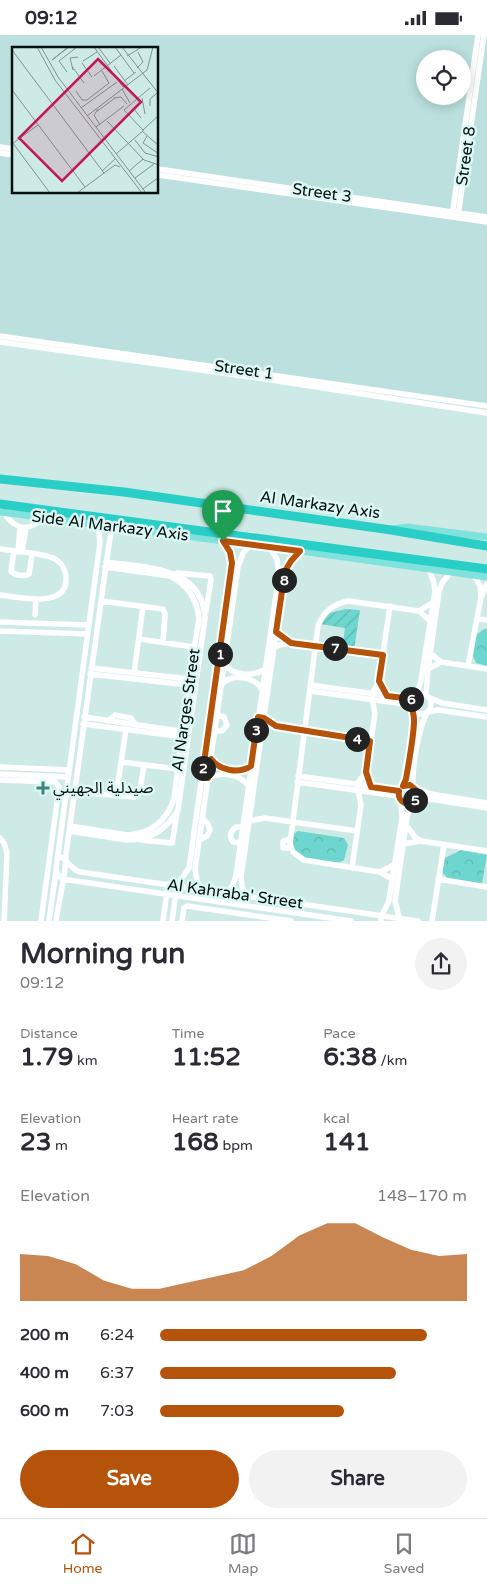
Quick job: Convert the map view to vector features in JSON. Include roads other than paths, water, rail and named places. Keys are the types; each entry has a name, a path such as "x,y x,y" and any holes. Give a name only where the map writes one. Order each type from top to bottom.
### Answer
{"highway":[{"name":"Al Markazy Axis","path":"0,479 124,492 391,530 487,546"},
{"path":"1,509 369,556 487,569"}],"main road":[{"name":"Side Al Markazy Axis","path":"1,509 44,518 250,545 369,556 429,569 487,577"},
{"path":"391,530 406,527 487,537"}],"street":[{"name":"Street 8","path":"455,215 478,35"},
{"name":"Street 8","path":"455,215 484,35"},
{"name":"Street 3","path":"159,169 455,215 487,222"},
{"name":"Street 3","path":"159,175 455,215 487,217"},
{"name":"Street 1","path":"0,336 9,340 487,406"},
{"name":"Street 1","path":"0,342 9,340"},
{"name":"Street 1","path":"199,367 487,413"},
{"path":"1,509 12,523 23,527 34,525 44,518"},
{"path":"49,921 100,541 99,532 94,524"},
{"path":"23,527 18,552 11,571 14,574 28,574 32,554"},
{"path":"56,921 66,861 105,564 111,533 117,527"},
{"path":"100,541 105,541 109,544"},
{"path":"200,889 195,869 232,563 230,552 223,541"},
{"path":"172,921 178,885 189,868 205,778 211,759 240,557 250,545"},
{"path":"260,719 274,648 273,632 279,570 275,554 269,547"},
{"path":"0,549 50,556 62,565 66,575 64,586 58,595 48,599 0,595"},
{"path":"247,895 242,887 241,877 251,809 265,669 285,571 300,551"},
{"name":"Al Narges Street","path":"70,829 135,835 150,830 163,820 171,807 186,734 205,618 198,592 189,582 171,572 105,564"},
{"name":"Al Narges Street","path":"105,564 170,576 183,584 193,596 199,619 189,682 178,810 172,843 137,840"},
{"path":"381,918 388,904 402,818 400,793 406,779 414,728 413,702 421,683 434,583 429,569"},
{"path":"171,572 210,576 205,618"},
{"path":"400,919 395,901 406,825 412,802 417,793 414,787 413,772 421,728 431,707 428,697 430,653 440,587 451,572"},
{"path":"474,575 480,586 481,597"},
{"path":"468,666 481,597 487,584"},
{"path":"35,615 36,599"},
{"path":"101,601 161,608 164,611 163,642"},
{"path":"392,879 380,872 304,860 296,855 291,848 289,839 316,646 320,620 325,613 334,605 351,601 419,611 429,620"},
{"path":"419,611 432,603"},
{"path":"134,673 143,605"},
{"path":"352,868 361,805 370,789 366,772 375,713 372,697 379,681 390,606"},
{"path":"477,619 487,620"},
{"path":"0,622 88,625"},
{"path":"0,631 87,634"},
{"path":"273,632 291,643"},
{"path":"139,639 194,647"},
{"path":"274,648 291,643 383,655"},
{"path":"430,653 441,663"},
{"path":"225,663 233,672 253,675 265,669"},
{"path":"428,669 441,663 487,669"},
{"path":"91,671 134,673 189,682"},
{"path":"91,671 189,682"},
{"path":"222,684 226,679 232,677 252,680 262,689"},
{"path":"379,681 386,699"},
{"path":"310,688 413,702 428,697 442,703 487,710"},
{"path":"375,713 386,699"},
{"path":"413,702 421,715 438,710 487,717"},
{"path":"215,731 222,731 227,725 224,717 217,715"},
{"path":"276,726 259,733 249,732 247,726 249,723 260,719 276,726 370,741"},
{"path":"84,721 108,721 186,734"},
{"path":"84,721 126,729 186,734"},
{"path":"116,796 126,729"},
{"path":"227,892 234,880 251,766 259,733"},
{"path":"72,747 80,748"},
{"path":"211,759 222,769 238,771 251,766"},
{"path":"121,763 178,769"},
{"path":"74,792 132,797 137,795 140,790 144,765"},
{"path":"0,767 69,770"},
{"path":"361,805 357,788 366,772"},
{"path":"0,774 68,777"},
{"path":"205,778 218,774 238,777 248,785"},
{"path":"298,779 400,793"},
{"path":"0,780 55,782 59,787 41,921"},
{"path":"400,793 408,785 431,793 487,803"},
{"path":"400,793 406,803 430,799 487,808"},
{"path":"251,809 264,818"},
{"path":"70,829 127,840 137,840 161,830 178,810"},
{"path":"56,815 63,817"},
{"path":"249,821 264,818 357,831"},
{"path":"406,825 415,837 421,841"},
{"path":"240,843 234,842 231,835 236,827 243,827"},
{"path":"0,838 4,843 7,853 4,921"},
{"path":"403,844 421,841 487,851"},
{"path":"432,921 444,845"},
{"name":"Al Kahraba' Street","path":"58,856 63,857 72,868 80,872 247,895 381,918 418,921"},
{"path":"380,872 394,865"},
{"path":"56,871 62,879"},
{"name":"Al Kahraba' Street","path":"62,879 351,921"},
{"path":"438,879 487,887"},
{"path":"60,890 76,881"},
{"path":"163,921 168,884"},
{"path":"204,908 205,899"},
{"path":"182,921 186,906 291,921"},
{"path":"298,921 299,913"}],"place":[{"name":"صيدلية الجهيني","path":"43,788"}]}
